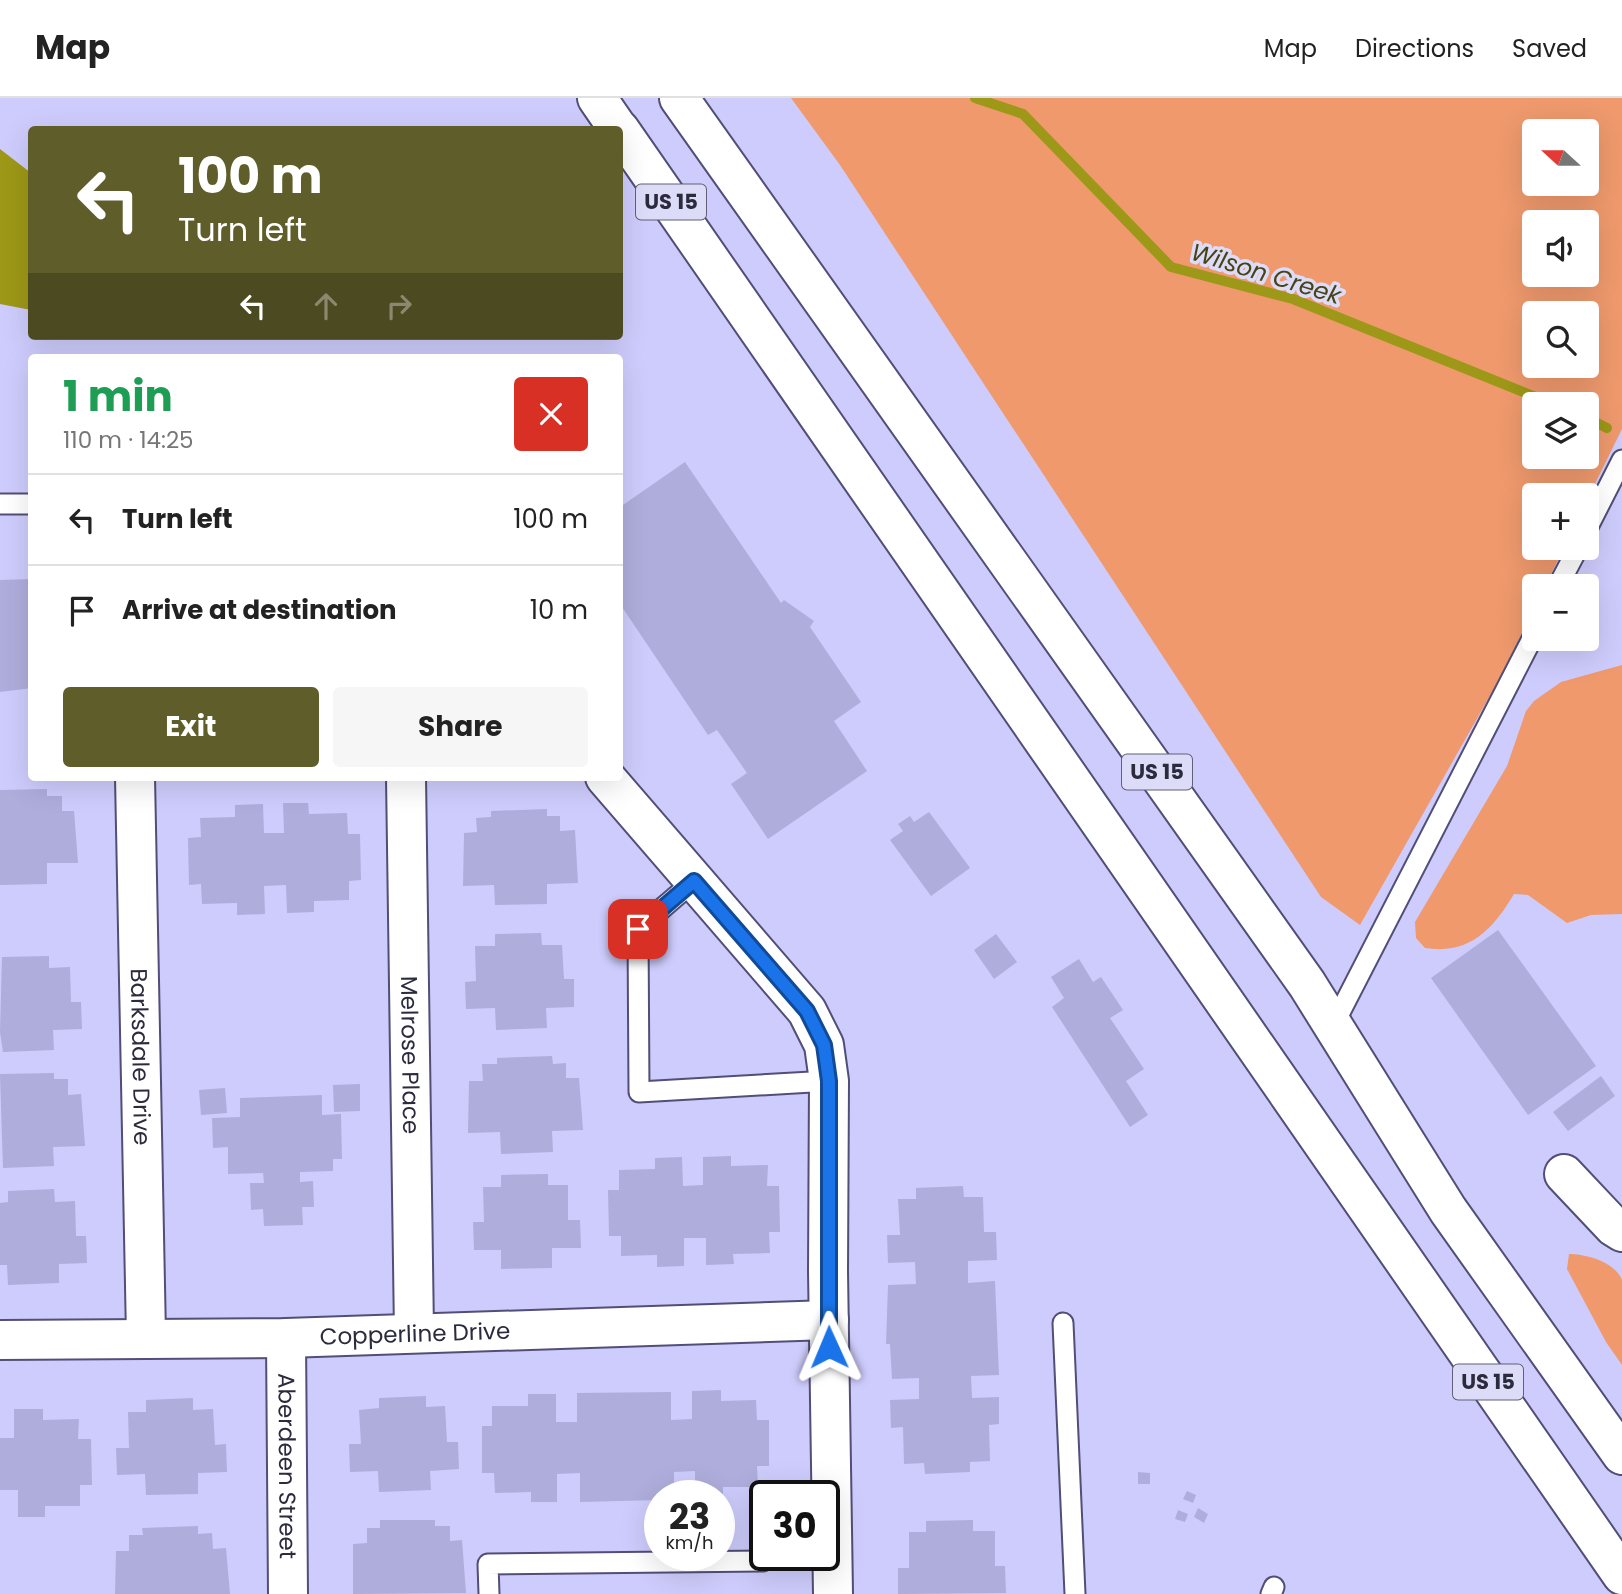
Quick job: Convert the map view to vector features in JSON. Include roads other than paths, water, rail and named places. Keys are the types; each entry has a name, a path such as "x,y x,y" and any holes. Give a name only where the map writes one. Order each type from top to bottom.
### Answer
{"main road":[{"name":"US 15","path":"597,98 616,126"},
{"name":"US 15","path":"679,98 1334,1024 1448,1210 1622,1455"},
{"name":"US 15","path":"623,136 1622,1575"},
{"name":"Barksdale Drive","path":"135,781 146,1336"},
{"name":"Melrose Place","path":"406,781 414,1332"},
{"path":"608,781 807,1011 824,1045 829,1081 833,1594"},
{"path":"1564,1174 1614,1227 1622,1232"},
{"name":"Copperline Drive","path":"0,1340 146,1336 286,1338 829,1320"},
{"name":"Aberdeen Street","path":"286,1338 288,1594"}],"lane":[{"path":"1599,505 1622,460"},
{"path":"0,504 28,504"},
{"path":"1334,1024 1526,651"},
{"path":"694,881 638,929 639,1092 829,1081"},
{"path":"1063,1323 1075,1594"},
{"path":"489,1594 488,1564 749,1561"}],"waterway":[{"name":"Wilson Creek","path":"975,98 1023,114 1171,267 1293,299 1523,392"},
{"name":"Wilson Creek","path":"1599,424 1607,428"}]}
